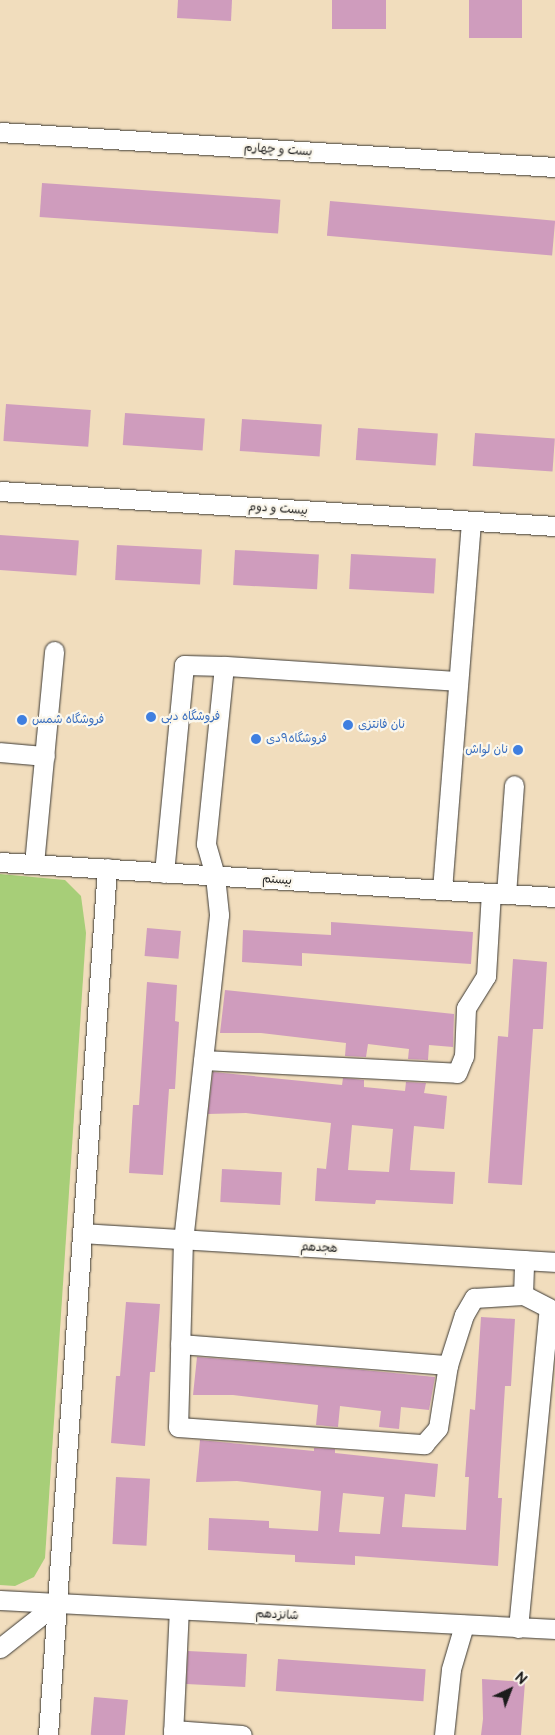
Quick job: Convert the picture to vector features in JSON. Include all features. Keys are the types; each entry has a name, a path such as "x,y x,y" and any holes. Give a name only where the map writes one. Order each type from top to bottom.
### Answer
{"street":[{"name":"بست و چهارم","path":"0,132 555,167"},
{"name":"بیست و دوم","path":"0,491 555,526"},
{"path":"442,890 471,521"},
{"path":"34,864 54,651"},
{"path":"164,873 184,665 458,681"},
{"path":"224,666 206,844 215,876 219,915 183,1239 178,1427 424,1444 438,1428 448,1365 464,1315 474,1298 523,1295 548,1308 518,1628"},
{"path":"0,752 45,756"},
{"path":"203,1060 457,1073 464,1056 466,1008 486,976 514,785"},
{"name":"بیستم","path":"0,862 555,897"},
{"path":"48,1735 107,868"},
{"name":"هجدهم","path":"82,1233 555,1262"},
{"path":"523,1295 524,1260"},
{"path":"180,1344 448,1365"},
{"name":"شانزدهم","path":"0,1600 555,1630"},
{"path":"0,1648 57,1603"},
{"path":"179,1610 173,1732 242,1735"},
{"path":"444,1735 451,1669 464,1625"}],"green space":[{"path":"0,874 65,880 81,896 86,933 45,1558 34,1577 15,1586 0,1585"}],"building":[{"path":"178,0 232,0 231,21 177,18"},
{"path":"332,0 386,0 386,29 332,29"},
{"path":"469,0 522,0 522,38 469,38"},
{"path":"42,183 280,200 278,234 40,217"},
{"path":"330,201 555,221 552,256 327,236"},
{"path":"6,404 91,410 88,447 3,441"},
{"path":"125,413 205,419 203,451 123,445"},
{"path":"242,419 322,425 320,457 240,451"},
{"path":"358,428 438,434 436,466 356,460"},
{"path":"475,433 555,439 553,472 473,466"},
{"path":"0,535 79,541 76,575 0,570"},
{"path":"117,545 202,549 200,584 115,580"},
{"path":"235,550 319,554 317,589 233,585"},
{"path":"351,554 436,558 434,593 349,589"},
{"path":"331,922 473,932 471,964 302,953 302,966 242,962 243,930 331,935"},
{"path":"147,928 181,931 178,959 145,956"},
{"path":"513,959 547,962 543,1029 533,1029 522,1185 488,1183 498,1036 508,1037"},
{"path":"147,982 177,985 175,1021 179,1022 175,1089 169,1089 163,1175 129,1173 133,1105 139,1105"},
{"path":"225,990 454,1014 453,1047 429,1045 428,1060 408,1059 409,1049 368,1044 366,1057 345,1056 346,1043 261,1033 220,1033"},
{"path":"213,1072 342,1085 343,1078 364,1080 364,1087 405,1091 406,1082 426,1083 424,1093 447,1096 444,1129 414,1126 410,1170 455,1172 453,1204 376,1200 375,1204 315,1201 317,1168 326,1169 331,1123 246,1113 208,1114","holes":["352,1125 393,1129 389,1172 348,1170"]},
{"path":"222,1169 282,1172 280,1205 220,1202"},
{"path":"126,1302 160,1304 155,1372 150,1372 145,1446 111,1443 116,1376 120,1376"},
{"path":"481,1317 515,1319 511,1386 505,1386 498,1498 502,1498 498,1566 355,1556 355,1565 295,1562 295,1555 208,1550 209,1518 269,1521 269,1528 318,1531 321,1491 237,1481 196,1482 200,1440 314,1451 314,1448 335,1449 335,1453 438,1464 435,1497 405,1494 402,1527 466,1530 469,1477 465,1477 470,1409 475,1410","holes":["343,1493 384,1497 380,1534 339,1532"]},
{"path":"197,1357 435,1377 429,1410 401,1407 399,1429 379,1427 381,1411 340,1406 338,1427 316,1425 318,1405 233,1395 193,1395"},
{"path":"116,1477 150,1479 146,1546 112,1544"},
{"path":"188,1651 247,1654 245,1687 186,1684"},
{"path":"278,1659 426,1669 423,1701 276,1691"},
{"path":"482,1679 525,1682 521,1735 481,1735 483,1719"},
{"path":"94,1697 128,1700 125,1735 91,1735"}],"place":[{"name":"فروشگاه دبی","path":"151,717"},
{"name":"فروشگاه شمس","path":"22,720"},
{"name":"نان فانتزی","path":"348,725"},
{"name":"فروشگاه۹دی","path":"256,739"},
{"name":"نان لواش","path":"518,750"}]}
